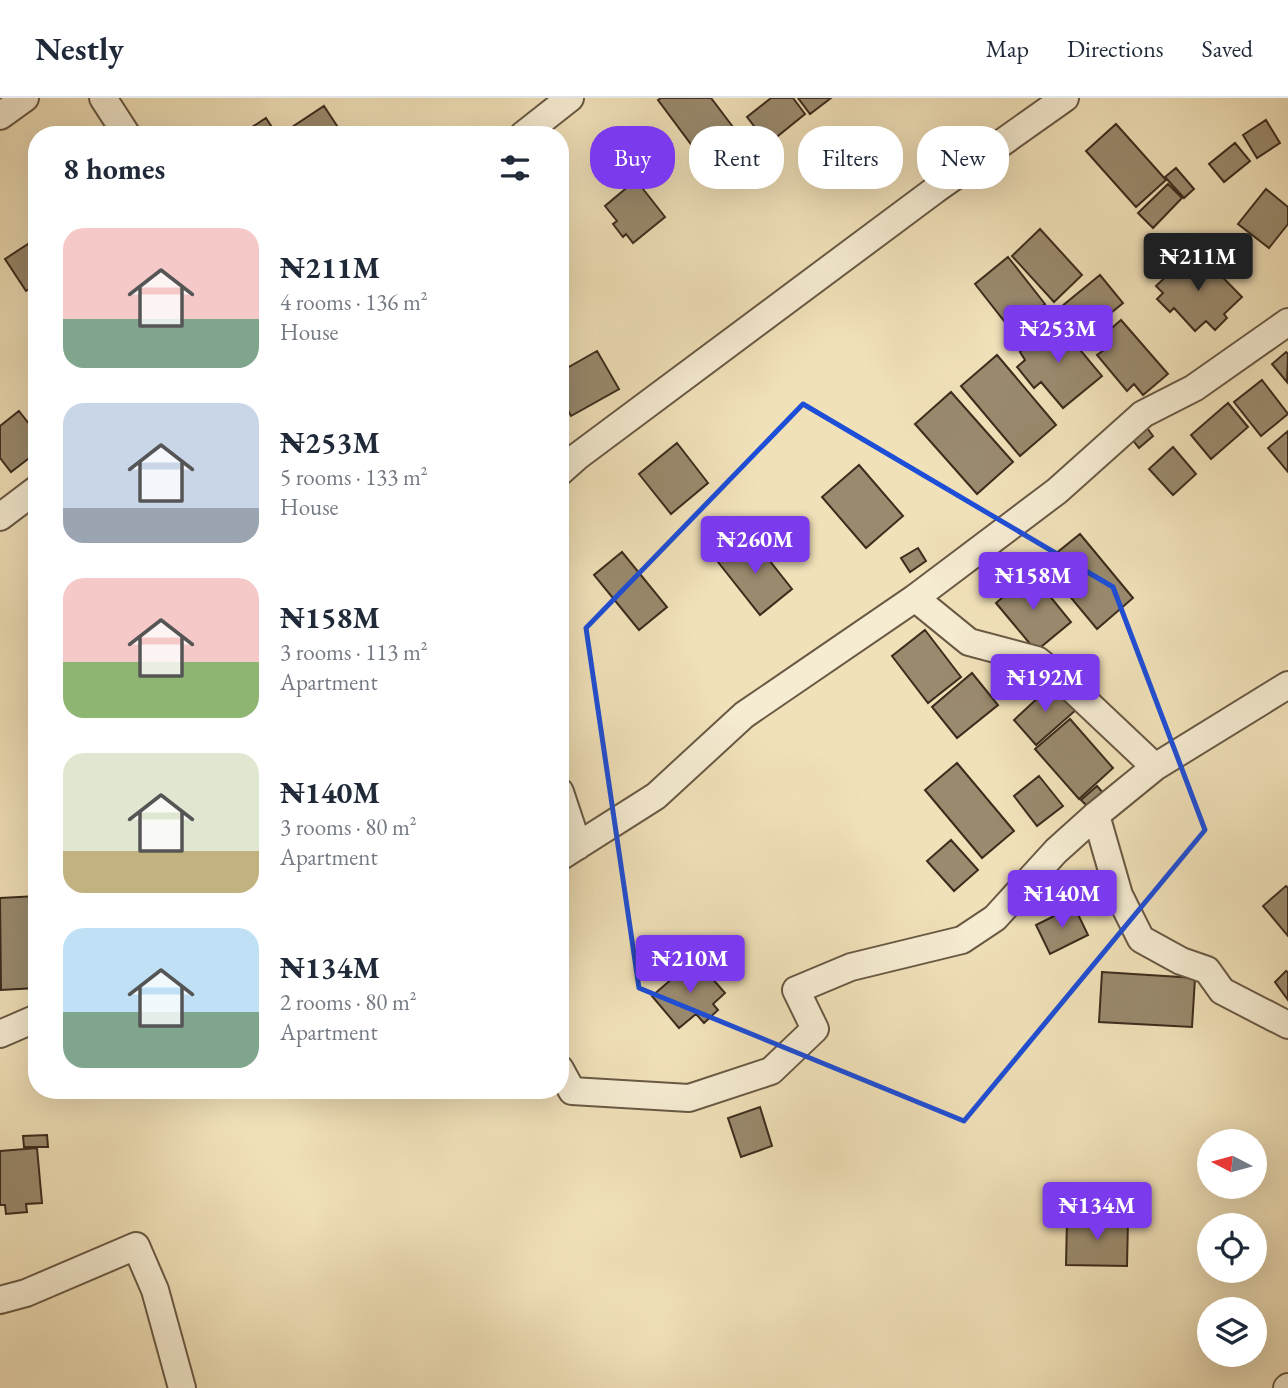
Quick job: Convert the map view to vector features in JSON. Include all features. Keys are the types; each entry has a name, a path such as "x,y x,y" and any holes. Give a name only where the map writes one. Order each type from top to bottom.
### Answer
{"street":[{"path":"0,116 25,98"},
{"path":"103,98 122,126"},
{"path":"534,126 570,98"},
{"path":"569,464 936,190 1065,98"},
{"path":"569,851 656,796 744,715 915,598 1057,491 1143,414 1194,388 1288,322"},
{"path":"0,517 28,496"},
{"path":"915,598 969,642 1037,660 1066,683 1155,767"},
{"path":"569,1086 572,1091 689,1098 771,1071 815,1029 796,990 851,967 962,940 995,918 1056,851 1155,767 1288,685"},
{"path":"1096,815 1119,895 1141,939 1181,961 1207,970 1222,991 1288,1025"},
{"path":"0,1034 28,1022"},
{"path":"0,1300 26,1293 136,1246 155,1290 182,1388"}],"highlighted area":[{"path":"803,404 1113,587 1205,830 964,1121 639,988 586,628"}],"building":[{"path":"711,98 732,126 689,126 689,142 658,100"},
{"path":"771,98 793,98 805,114 784,131 784,126 754,126 747,117"},
{"path":"798,98 831,98 810,114"},
{"path":"324,106 337,126 294,126"},
{"path":"266,118 271,126 254,126"},
{"path":"1266,120 1280,143 1257,158 1243,135"},
{"path":"1116,124 1166,180 1136,207 1086,151"},
{"path":"1235,143 1250,161 1224,182 1209,164"},
{"path":"1176,168 1194,189 1184,198 1165,177"},
{"path":"1168,184 1182,198 1153,228 1138,213"},
{"path":"625,189 643,189 665,217 633,243 626,234 623,237 613,224 617,221 605,206"},
{"path":"1266,189 1288,207 1288,224 1269,248 1238,224"},
{"path":"1040,229 1082,275 1054,302 1012,256"},
{"path":"28,244 28,290 26,291 5,259"},
{"path":"1195,249 1242,297 1224,314 1227,318 1215,330 1206,321 1195,331 1174,308 1170,312 1157,299 1163,293 1156,286"},
{"path":"1008,257 1045,304 1012,331 975,284"},
{"path":"1100,275 1123,303 1084,335 1061,307"},
{"path":"1121,320 1168,374 1143,395 1134,384 1127,391 1097,355 1104,350 1097,341"},
{"path":"1056,321 1102,376 1063,408 1041,382 1034,388 1017,367 1025,360 1020,352"},
{"path":"597,351 619,389 571,416 569,367"},
{"path":"1286,352 1288,354 1287,382 1272,364"},
{"path":"997,355 1056,425 1020,456 961,386"},
{"path":"1262,380 1288,414 1261,436 1234,402"},
{"path":"951,392 1013,462 977,494 915,424"},
{"path":"1228,403 1248,427 1211,459 1191,435"},
{"path":"19,411 28,422 28,459 11,472 0,458 0,426"},
{"path":"1142,421 1153,436 1139,448 1127,433"},
{"path":"1288,431 1288,472 1268,448"},
{"path":"677,443 708,483 671,514 639,474"},
{"path":"1173,447 1196,474 1173,495 1149,469"},
{"path":"859,465 903,516 866,548 822,497"},
{"path":"1080,534 1133,598 1097,629 1043,564"},
{"path":"750,536 792,589 760,615 718,562"},
{"path":"918,548 926,561 910,572 901,558"},
{"path":"622,552 667,607 639,630 594,575"},
{"path":"1031,573 1071,622 1036,651 996,603"},
{"path":"925,630 961,677 928,703 892,656"},
{"path":"972,673 998,705 957,738 932,707"},
{"path":"1054,683 1077,709 1036,745 1014,720"},
{"path":"1070,719 1113,768 1079,799 1035,749"},
{"path":"957,763 1014,831 982,858 925,790"},
{"path":"1039,776 1063,806 1037,826 1014,796"},
{"path":"1097,786 1104,794 1089,808 1081,800"},
{"path":"951,840 978,870 954,891 927,861"},
{"path":"1286,886 1288,888 1288,936 1263,906"},
{"path":"28,896 28,988 1,990 0,898"},
{"path":"1074,906 1088,935 1050,954 1036,925"},
{"path":"695,959 725,993 713,1004 718,1010 704,1023 696,1014 679,1028 652,996"},
{"path":"1102,972 1195,978 1192,1027 1099,1022"},
{"path":"1288,972 1288,1000 1275,982"},
{"path":"760,1107 772,1146 741,1157 728,1118"},
{"path":"47,1135 48,1147 24,1147 23,1136"},
{"path":"37,1148 42,1203 26,1204 27,1212 6,1214 5,1205 0,1205 0,1151"},
{"path":"1067,1218 1128,1220 1127,1266 1066,1265"}]}
